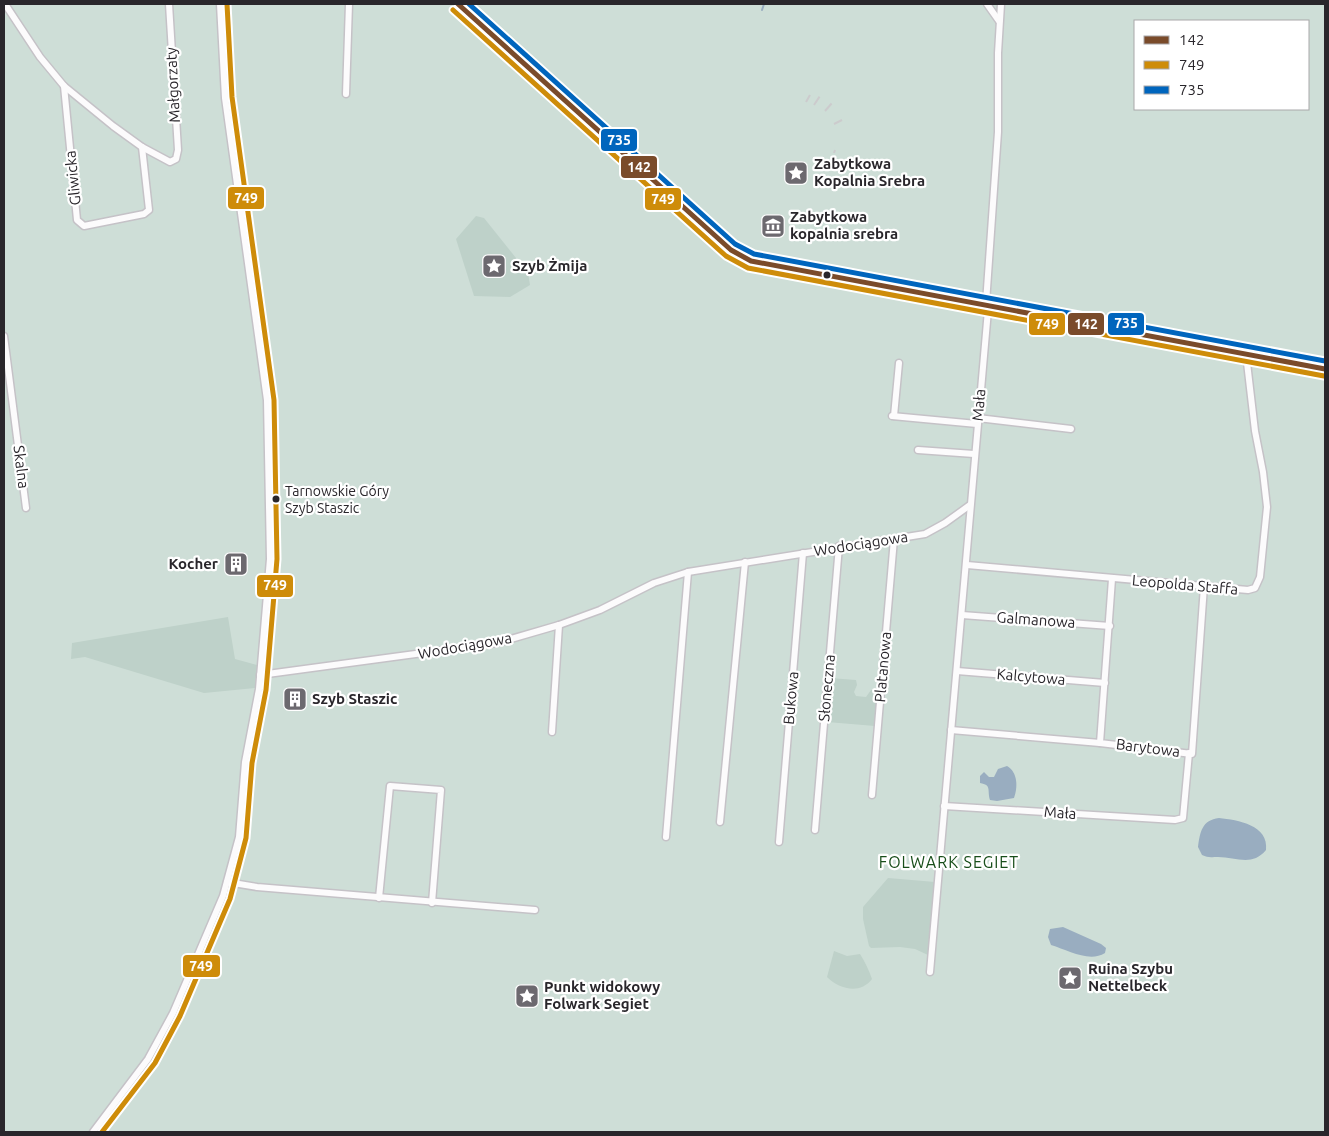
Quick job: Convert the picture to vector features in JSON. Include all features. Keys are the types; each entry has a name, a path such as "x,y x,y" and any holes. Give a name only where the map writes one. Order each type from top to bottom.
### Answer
{"street":[{"path":"5,4 40,57 64,86 142,147"},
{"name":"Małgorzaty","path":"142,147 170,162 176,159 178,150 169,4"},
{"path":"93,1132 126,1090 156,1044 193,970 227,882 239,837 245,762 260,676 270,559 267,400 225,98 220,4"},
{"path":"346,94 349,4"},
{"path":"458,4 740,256 751,261 1325,369"},
{"path":"987,4 999,22"},
{"name":"Mała","path":"930,972 967,565 970,505 978,421 998,132 999,22 1001,4"},
{"name":"Gliwicka","path":"64,86 77,220 79,224 84,226 144,214 149,210 142,147"},
{"name":"Skalna","path":"4,336 26,508"},
{"name":"Leopolda Staffa","path":"967,565 1250,590 1258,586 1267,507 1263,472 1255,432 1246,354"},
{"path":"899,363 893,416 1071,429"},
{"path":"918,450 974,454"},
{"name":"Wodociągowa","path":"260,676 496,644 559,625 600,610 654,583 688,572 839,546 925,534 936,529 970,505"},
{"name":"Platanowa","path":"872,795 894,539"},
{"name":"Słoneczna","path":"815,830 839,546"},
{"name":"Bukowa","path":"779,842 803,553"},
{"path":"720,822 745,562"},
{"path":"666,837 688,572"},
{"name":"Barytowa","path":"1112,579 1100,742 1192,754 1204,586"},
{"name":"Galmanowa","path":"962,615 1110,626"},
{"path":"552,732 559,625"},
{"name":"Kalcytowa","path":"957,671 1105,683"},
{"path":"951,730 1100,742"},
{"name":"Mała","path":"944,806 1175,820 1183,818 1189,753"},
{"path":"379,898 390,786 441,790 432,903"},
{"path":"227,882 257,887 432,903 535,910"}],"shaded area":[{"path":"4,4 1325,4 1325,1132 4,1132"}],"green space":[{"path":"476,216 484,218 528,273 530,285 510,297 474,296 456,239"},
{"path":"228,617 235,659 257,665 255,688 204,693 85,657 71,659 72,643"},
{"path":"830,678 856,680 857,685 854,692 856,696 866,697 871,690 878,690 875,726 827,722"},
{"path":"888,878 935,882 928,955 915,949 900,947 871,948 869,946 863,919 863,907"},
{"path":"834,951 847,956 860,954 872,979 867,984 856,989 837,985 827,977"}],"water":[{"path":"1007,766 1013,772 1016,780 1014,798 997,801 990,800 988,787 980,783 980,776 984,772 989,777 994,777 998,769"},
{"path":"1219,818 1243,822 1257,829 1263,835 1266,842 1266,850 1261,855 1249,860 1202,855 1198,847 1203,828 1209,821"},
{"path":"1063,927 1101,944 1106,948 1105,953 1099,956 1085,956 1051,945 1048,937 1050,929"}],"waterway":[{"path":"762,10 764,4"}],"railway":[{"path":"814,105 822,93"},
{"path":"806,102 810,95"},
{"path":"825,111 832,103"},
{"path":"834,124 842,120"}],"transit line":[{"name":"749","path":"102,1132 155,1063 180,1016 230,899 246,838 252,763 266,690 277,559 274,400 232,97 227,4"},
{"name":"142","path":"458,4 731,250 751,261 1325,369"},
{"name":"735","path":"469,4 735,244 754,254 1325,361"},
{"name":"749","path":"453,10 726,256 748,268 1324,376"}],"place":[{"name":"Zabytkowa Kopalnia Srebra","path":"796,173"},
{"name":"Zabytkowa kopalnia srebra","path":"773,226"},
{"name":"Szyb Żmija","path":"494,266"},
{"name":"Tarnowskie Góry Szyb Staszic","path":"276,499"},
{"name":"Kocher","path":"236,564"},
{"name":"Szyb Staszic","path":"295,699"},
{"name":"Ruina Szybu Nettelbeck","path":"1070,978"},
{"name":"Punkt widokowy Folwark Segiet","path":"527,996"}],"district":[{"name":"FOLWARK SEGIET","path":"949,862"}]}
